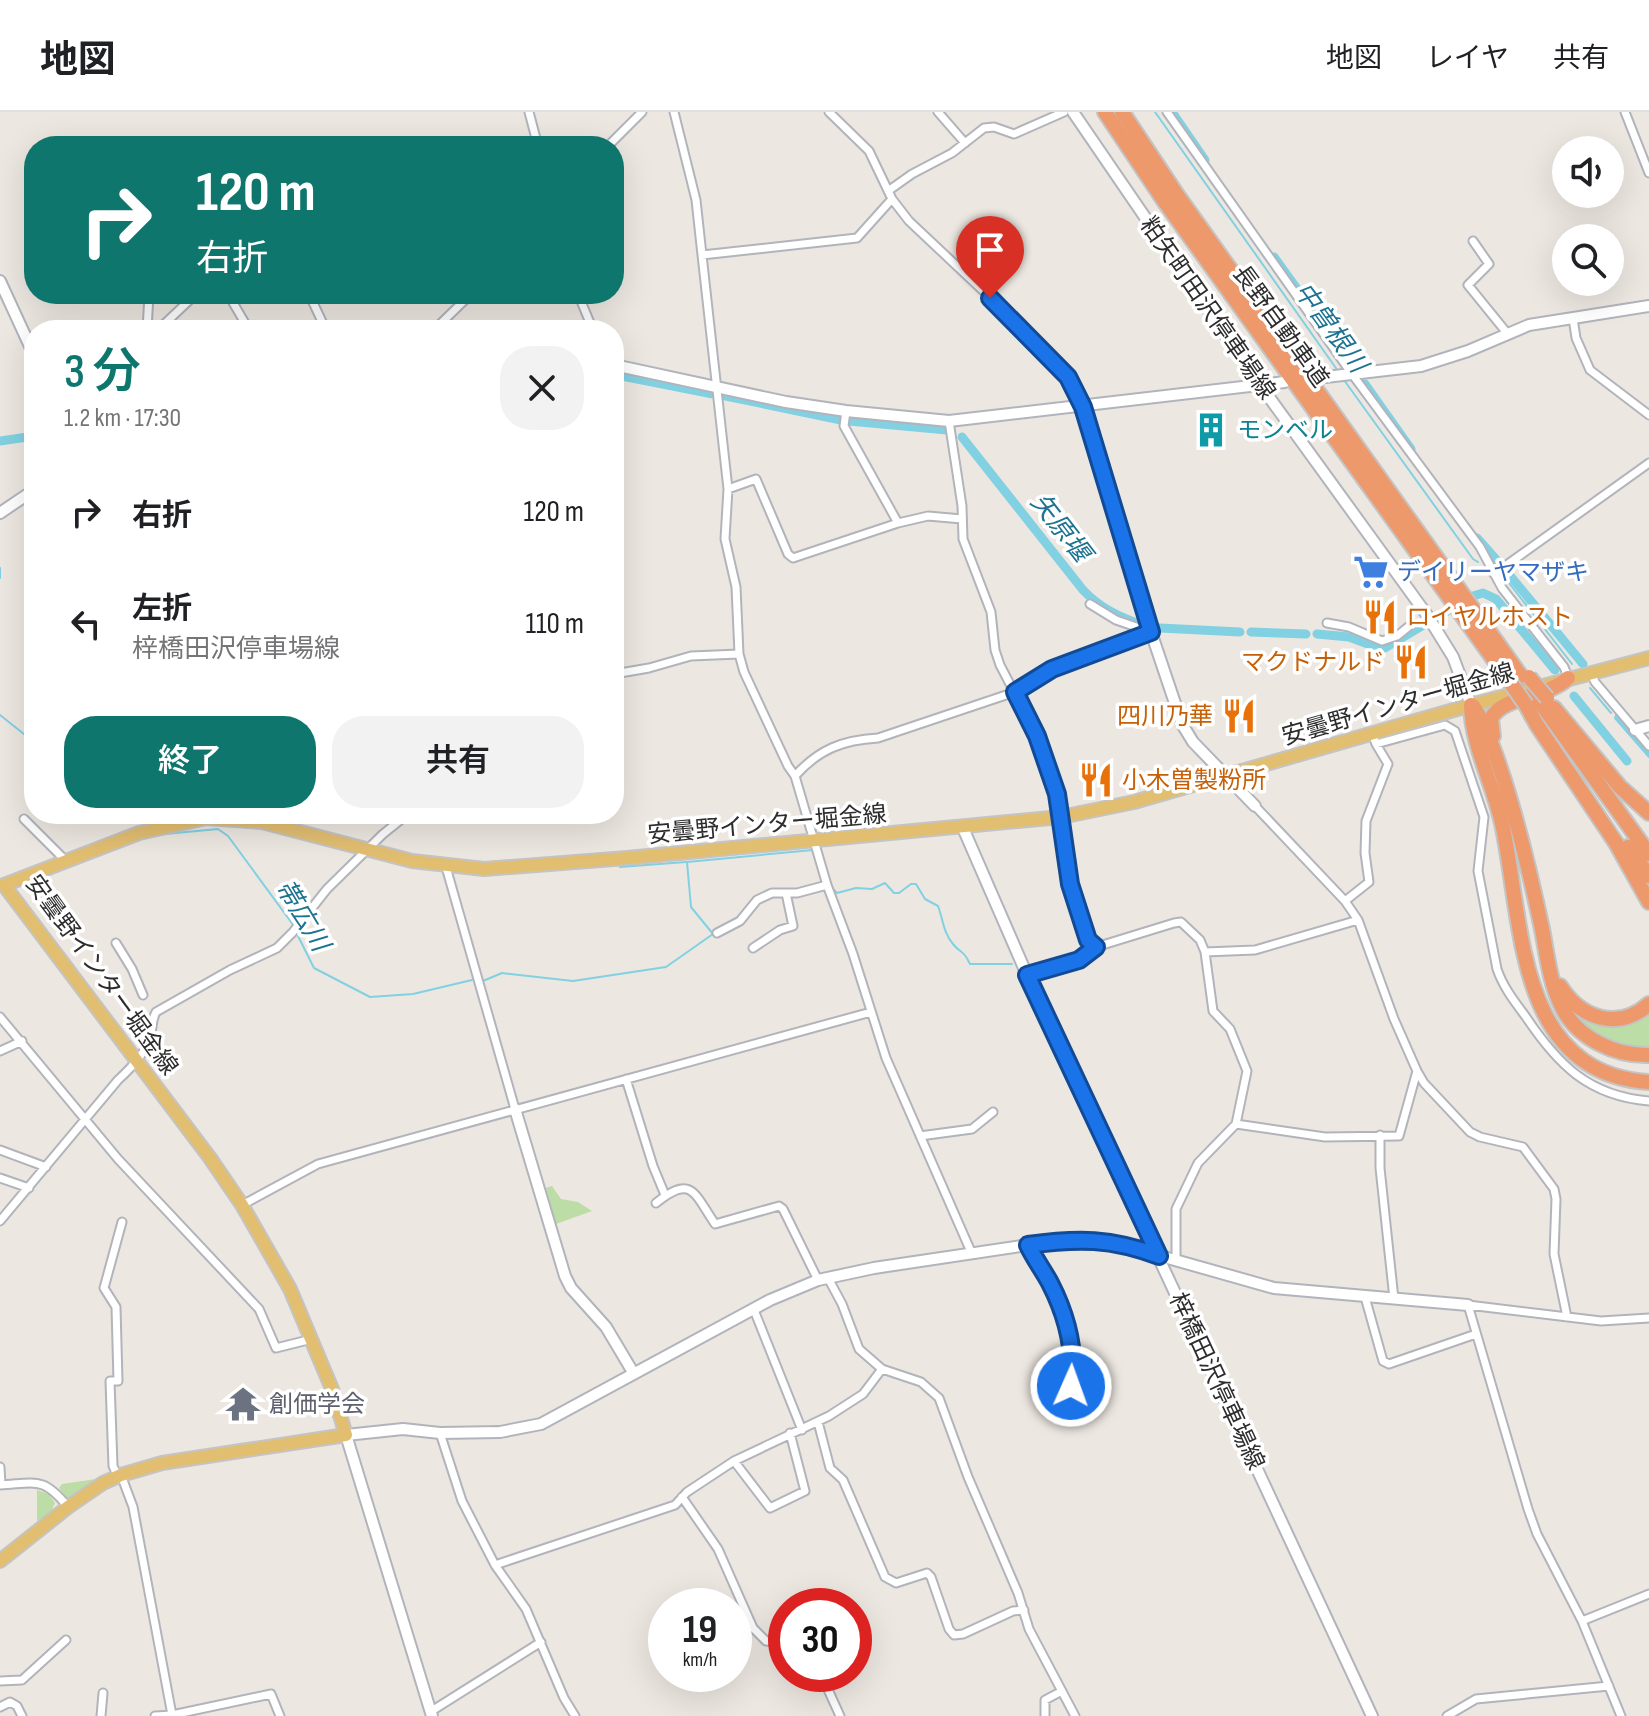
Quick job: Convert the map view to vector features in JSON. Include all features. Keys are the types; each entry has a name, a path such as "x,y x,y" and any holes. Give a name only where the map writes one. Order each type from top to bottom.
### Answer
{"highway":[{"name":"長野自動車道","path":"1105,112 1165,202 1649,854"},
{"name":"長野自動車道","path":"1122,112 1177,195 1521,679"},
{"path":"1568,678 1554,689 1506,705 1494,713 1491,725 1562,1007 1576,1026 1605,1047 1627,1054 1649,1055"},
{"path":"1521,679 1537,701 1649,813"},
{"name":"長野自動車道","path":"1537,701 1649,876"},
{"path":"1537,701 1537,725 1616,843 1649,902"},
{"path":"1471,705 1486,728 1504,781"},
{"path":"1471,705 1475,732 1503,825 1510,883 1530,975 1553,1031 1588,1065 1617,1077 1649,1082"},
{"path":"1547,956 1568,999 1585,1013 1602,1019 1620,1019 1636,1014 1649,1004"},
{"path":"1530,975 1545,1003 1583,1045 1616,1060 1649,1064"}],"main road":[{"name":"安曇野インター堀金線","path":"270,824 368,851 446,867 509,868 1061,817 1134,802 1374,738 1471,705 1649,658"},
{"name":"安曇野インター堀金線","path":"172,824 1,884 137,1060 242,1205 290,1289 332,1389 346,1435"},
{"path":"0,1561 68,1507 103,1483 120,1476 162,1463 346,1435"}],"street":[{"path":"529,112 535,136"},
{"path":"618,136 642,112"},
{"path":"674,112 696,200 728,489 725,539 736,587 739,654 744,672 795,776 827,885 886,1058 972,1254"},
{"path":"829,112 869,151 890,195 909,221 1011,317 1068,377 1083,407 1182,724 1193,742 1345,901 1358,920 1394,1019 1424,1083 1459,1123 1480,1137 1523,1147 1554,1189 1554,1254 1567,1317"},
{"path":"938,112 965,143"},
{"path":"702,255 857,238 890,195 912,174 935,164 989,126 1014,134 1064,112"},
{"name":"粕矢町田沢停車場線","path":"1073,112 1260,384 1436,629 1464,681 1471,705"},
{"path":"1167,112 1352,374 1480,547 1494,574 1564,667 1568,678"},
{"path":"1625,112 1649,173"},
{"path":"1473,241 1489,264 1468,285 1507,333"},
{"path":"0,281 24,333"},
{"path":"169,320 185,304"},
{"path":"444,320 461,304"},
{"path":"1317,378 1421,366 1468,351 1529,325 1649,306"},
{"path":"1573,318 1576,338 1590,370 1649,415"},
{"path":"624,367 786,402 949,421 1285,382"},
{"path":"846,411 844,426 898,523"},
{"path":"949,421 963,539 991,612 995,650 1000,665 1037,736 1057,794 1070,884 1088,940 1096,947"},
{"path":"1494,574 1649,463"},
{"path":"728,489 756,479 788,554 793,558 928,516 962,519"},
{"path":"0,513 24,497"},
{"path":"1090,604 1116,620 1151,632"},
{"path":"1327,623 1349,627 1382,641 1397,636 1413,623"},
{"path":"795,776 827,748 858,739 878,738 1015,692 1052,669 1151,632"},
{"path":"624,672 691,656 739,654"},
{"path":"1591,672 1595,682 1649,746"},
{"path":"1345,901 1369,882 1365,853 1366,821 1388,764 1374,738 1451,726 1484,817 1478,871 1497,969 1503,982 1534,1030 1563,1065 1607,1092 1649,1101"},
{"path":"1635,730 1649,726"},
{"path":"29,824 65,860"},
{"path":"289,829 290,824"},
{"path":"0,1221 137,1060 150,1039 156,1012 230,970 277,948 327,889 396,824"},
{"name":"梓橋田沢停車場線","path":"963,828 1027,975 1372,1716"},
{"path":"446,867 565,1276 571,1288 606,1327 634,1374"},
{"path":"717,933 740,921 757,900 772,893 797,893 827,885"},
{"path":"753,948 780,930 793,926 786,893"},
{"path":"1205,952 1255,950 1358,920"},
{"path":"1027,975 1079,960 1096,947 1181,922 1200,940 1205,952 1213,1011 1230,1029 1247,1071 1236,1124 1198,1163 1180,1197 1176,1209 1176,1261"},
{"path":"116,943 143,995"},
{"path":"242,1205 318,1164 871,1012"},
{"path":"0,1017 178,1225 259,1309 276,1348 312,1339"},
{"path":"0,1051 22,1041"},
{"path":"1236,1124 1325,1137 1399,1136 1417,1071"},
{"path":"626,1079 665,1195"},
{"path":"920,1136 972,1129 993,1112"},
{"path":"1380,1135 1380,1168 1394,1299"},
{"path":"0,1150 46,1167"},
{"path":"0,1178 29,1188"},
{"path":"656,1203 677,1188 693,1191 715,1224 779,1206 823,1279 842,1304 859,1349 882,1369 921,1382 939,1398 1029,1629 1075,1716"},
{"path":"122,1222 104,1288 116,1307 118,1381 110,1381 113,1466 133,1507 172,1715"},
{"path":"541,1642 431,1714 346,1435 403,1429 440,1433 500,1432 541,1424 782,1295 823,1279 874,1268 1068,1239 1094,1239 1274,1288 1468,1305 1601,1321 1649,1318"},
{"path":"1028,1245 1051,1286 1072,1341 1069,1399"},
{"path":"1365,1297 1383,1361 1389,1364 1476,1334"},
{"path":"1468,1305 1537,1534 1582,1621 1621,1716"},
{"path":"754,1310 802,1430"},
{"path":"495,1565 675,1505 734,1461 818,1422 863,1394 882,1369"},
{"path":"818,1422 830,1468 843,1480 885,1577 896,1583 927,1573 954,1635 963,1634 1013,1611 1024,1610"},
{"path":"440,1433 462,1501 495,1565 526,1609 564,1698 575,1716"},
{"path":"734,1461 770,1508 794,1499 805,1491 790,1433"},
{"path":"0,1467 1,1485 40,1483 49,1486 68,1507"},
{"path":"682,1497 718,1549 753,1628 768,1641"},
{"path":"1582,1621 1649,1594"},
{"path":"0,1681 22,1680 66,1640"},
{"path":"1447,1716 1476,1699 1609,1686"},
{"path":"1045,1716 1045,1700 1062,1691"},
{"path":"829,1692 840,1716"},
{"path":"101,1716 103,1693"},
{"path":"155,1716 271,1694 280,1716"},
{"path":"0,1707 10,1702 17,1706 22,1716"}],"green space":[{"path":"1649,1010 1649,1051 1611,1044 1575,1020 1580,1016"},
{"path":"552,1186 561,1199 578,1202 592,1211 556,1224 546,1188"},
{"path":"96,1479 68,1499 59,1488 62,1484"},
{"path":"37,1490 49,1494 55,1503 51,1512 37,1521"}],"waterway":[{"name":"中曽根川","path":"1155,112 1338,371"},
{"path":"1172,112 1205,160"},
{"path":"1274,257 1354,368"},
{"name":"矢原堰","path":"624,376 713,394"},
{"name":"中曽根川","path":"1344,380 1478,562"},
{"path":"1365,384 1411,449"},
{"name":"矢原堰","path":"721,395 841,420"},
{"name":"矢原堰","path":"849,421 947,430"},
{"name":"矢原堰","path":"0,441 24,437"},
{"name":"矢原堰","path":"962,437 1083,590 1110,611 1142,625"},
{"path":"1477,538 1501,565"},
{"name":"帯広川","path":"0,568 0,578"},
{"path":"1507,572 1583,664"},
{"name":"中曽根川","path":"1506,579 1572,664"},
{"name":"矢原堰","path":"1473,596 1483,593 1496,599 1555,670"},
{"name":"矢原堰","path":"1317,634 1349,637 1385,648 1422,626"},
{"name":"矢原堰","path":"1160,628 1240,632"},
{"name":"矢原堰","path":"1251,632 1306,634"},
{"name":"中曽根川","path":"1590,688 1611,713"},
{"name":"矢原堰","path":"1574,696 1627,761"},
{"name":"帯広川","path":"0,715 24,734"},
{"name":"中曽根川","path":"1619,717 1649,751"},
{"name":"中曽根川","path":"1615,718 1649,757"},
{"name":"帯広川","path":"144,824 148,826"},
{"name":"帯広川","path":"165,834 218,829 228,836 294,926"},
{"name":"帯広川","path":"483,981 502,973 573,981 666,967 713,934 691,907 687,862 813,850"},
{"path":"620,867 686,862"},
{"path":"832,888 837,893 856,888 872,889 885,883 894,893 899,893 916,884 925,899 938,906 945,930 970,964 1012,964"},
{"name":"帯広川","path":"296,932 314,968 370,997 413,994 472,980"}],"place":[{"name":"モンベル","path":"1211,430"},
{"name":"デイリーヤマザキ","path":"1371,572"},
{"name":"ロイヤルホスト","path":"1380,617"},
{"name":"マクドナルド","path":"1411,662"},
{"name":"四川乃華","path":"1239,716"},
{"name":"小木曽製粉所","path":"1096,780"},
{"name":"創価学会","path":"243,1404"}],"route":[{"path":"990,298 1068,377 1083,407 1151,632 1052,669 1015,692 1037,736 1057,794 1070,884 1088,940 1096,947 1079,960 1027,975 1159,1256 1094,1239 1028,1245 1051,1286 1069,1331 1072,1341 1071,1386"}]}
